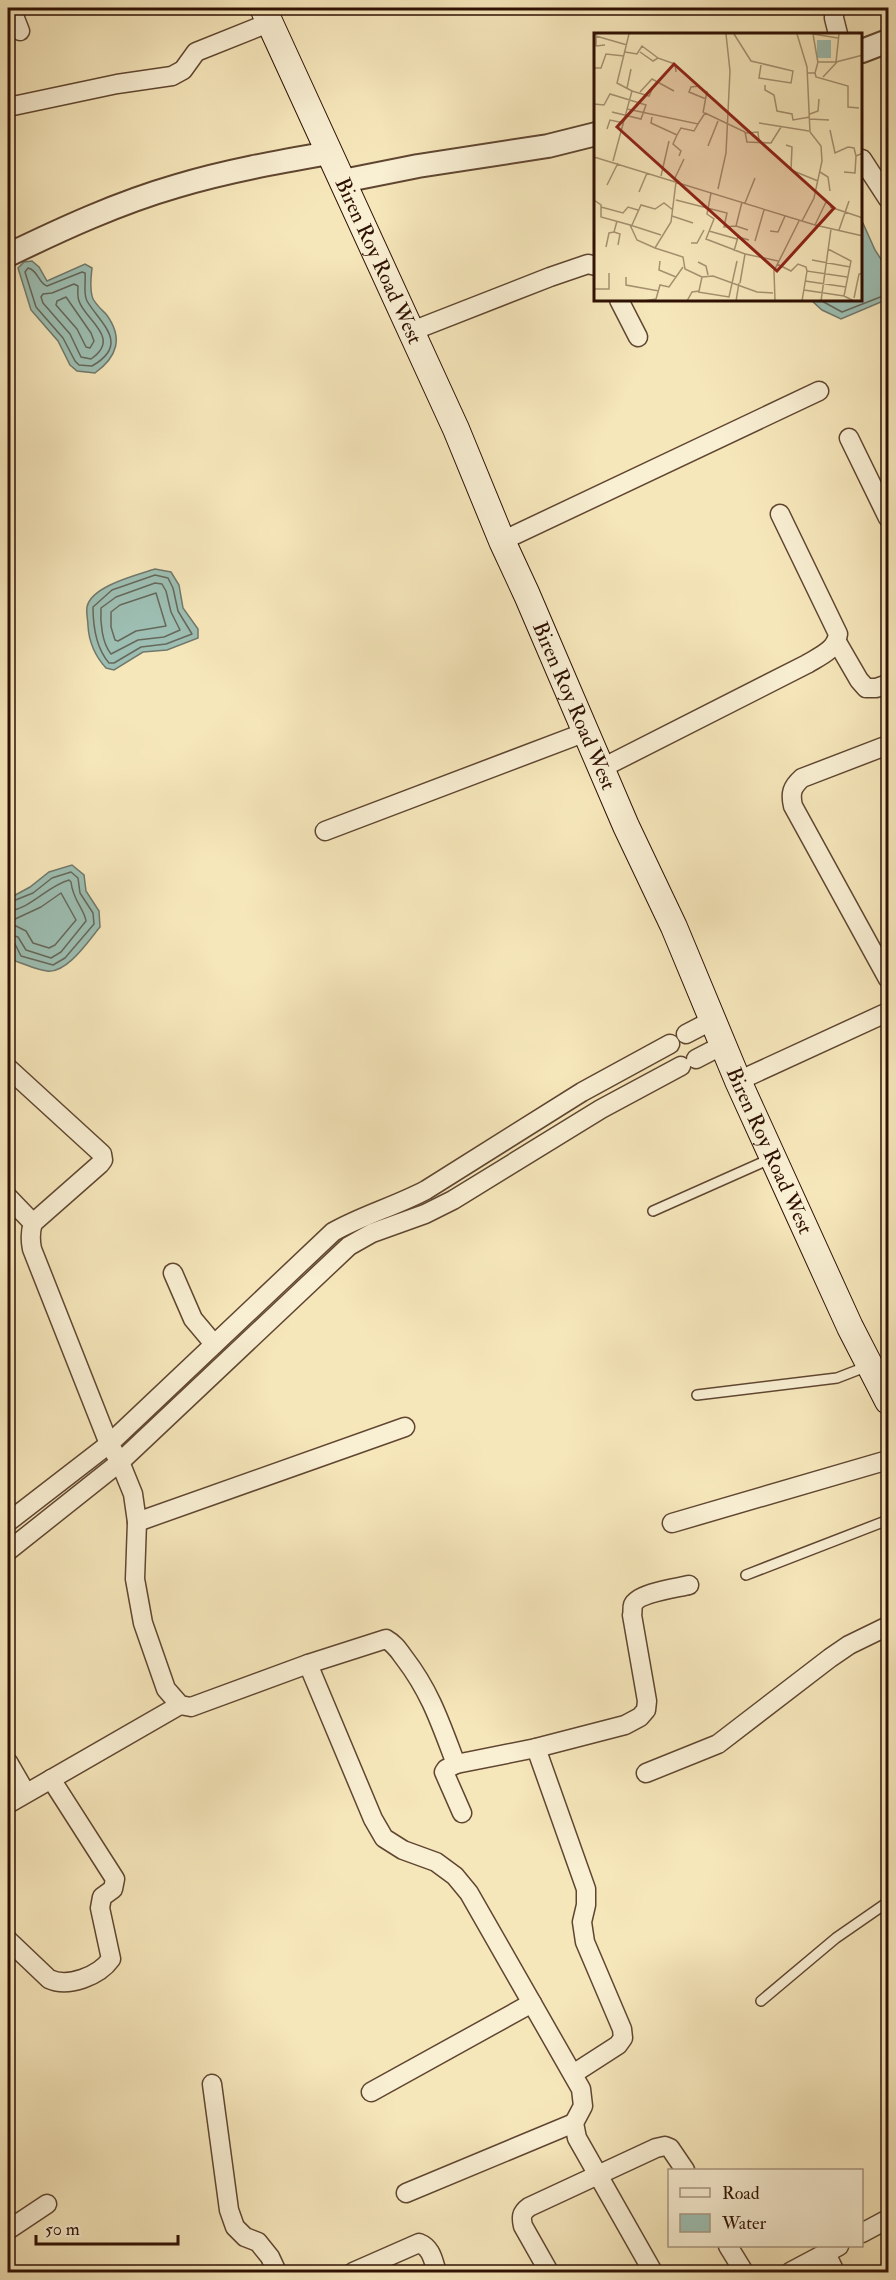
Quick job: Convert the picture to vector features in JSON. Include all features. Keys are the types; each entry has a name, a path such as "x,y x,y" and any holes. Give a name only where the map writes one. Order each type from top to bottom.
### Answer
{"main road":[{"name":"Biren Roy Road West","path":"267,15 412,331 626,826 674,927 738,1081 850,1328 888,1401"}],"street":[{"path":"11,8 20,31"},
{"path":"834,8 838,33"},
{"path":"13,106 117,84 172,76 183,70 196,52 267,15"},
{"path":"863,50 888,41"},
{"path":"344,181 418,166 548,146 594,134"},
{"path":"8,255 63,229 177,186 246,168 329,153"},
{"path":"863,162 888,199"},
{"path":"412,331 550,277 588,264 594,266"},
{"path":"620,302 638,337"},
{"path":"502,541 819,391"},
{"path":"849,438 888,518"},
{"path":"602,768 807,664 831,649 837,642 838,634 780,514"},
{"path":"837,642 866,688 888,684"},
{"path":"325,831 586,732"},
{"path":"888,745 802,778 794,786 790,795 793,806 888,979"},
{"path":"738,1081 888,1012"},
{"path":"686,1035 713,1020"},
{"path":"8,1522 109,1444 333,1232 352,1221 399,1204 448,1178 582,1092 670,1044"},
{"path":"8,1551 120,1462 349,1246 372,1233 425,1214 453,1200 601,1109 723,1045"},
{"path":"8,1068 102,1154 103,1160 100,1164 33,1223 30,1231 32,1249 109,1444 120,1462 133,1494 137,1522 135,1579 143,1623 166,1689 180,1705 191,1707 308,1664 386,1640 394,1644 430,1695 456,1764"},
{"path":"8,1197 33,1223"},
{"path":"173,1273 193,1319 214,1344"},
{"path":"137,1522 405,1426"},
{"path":"672,1523 888,1460"},
{"path":"462,1813 444,1772 446,1769 456,1764 536,1748 625,1725 640,1717 646,1710 647,1701 632,1615 634,1605 638,1599 648,1594 689,1585"},
{"path":"646,1773 718,1744 830,1658 866,1636 888,1626"},
{"path":"308,1664 373,1819 384,1838 403,1850 436,1862 455,1876 470,1893 573,2074 581,2089 583,2106 574,2123 577,2138 653,2272"},
{"path":"8,1804 180,1705"},
{"path":"536,1748 586,1890 586,1905 582,1922 585,1942 622,2029 623,2038 618,2044 573,2074"},
{"path":"8,1762 26,1794"},
{"path":"8,1940 49,1979 57,1983 65,1983 98,1973 111,1959 111,1950 100,1908 102,1897 112,1889 115,1879 51,1779"},
{"path":"371,2092 532,2003"},
{"path":"212,2084 229,2211 235,2227 245,2237 258,2242 270,2257 277,2272"},
{"path":"406,2193 574,2123"},
{"path":"549,2272 523,2226 521,2218 523,2212 656,2148 665,2146 670,2148 684,2169"},
{"path":"8,2230 47,2204"},
{"path":"863,2232 888,2218"},
{"path":"353,2272 419,2243 426,2246 431,2253 437,2272"},
{"path":"729,2247 744,2272"},
{"path":"790,2272 833,2249 835,2272"}],"lane":[{"path":"653,1211 773,1158"},
{"path":"697,1395 837,1378 870,1365"},
{"path":"746,1575 888,1520"},
{"path":"761,2001 836,1938 888,1902"}],"water":[{"path":"863,223 875,250 888,270 888,299 841,319 822,310 813,302 863,302"},
{"path":"32,261 39,267 47,281 85,264 92,268 91,293 112,323 116,339 113,354 95,373 77,371 70,365 58,341 31,310 18,268 24,262"},
{"path":"155,569 171,572 179,585 183,608 198,629 198,638 167,650 143,652 114,670 106,668 91,644 87,609 90,600 116,582"},
{"path":"72,865 84,875 86,891 99,911 100,927 70,962 55,971 39,969 15,961 8,940 8,899 30,887 49,872"}]}
